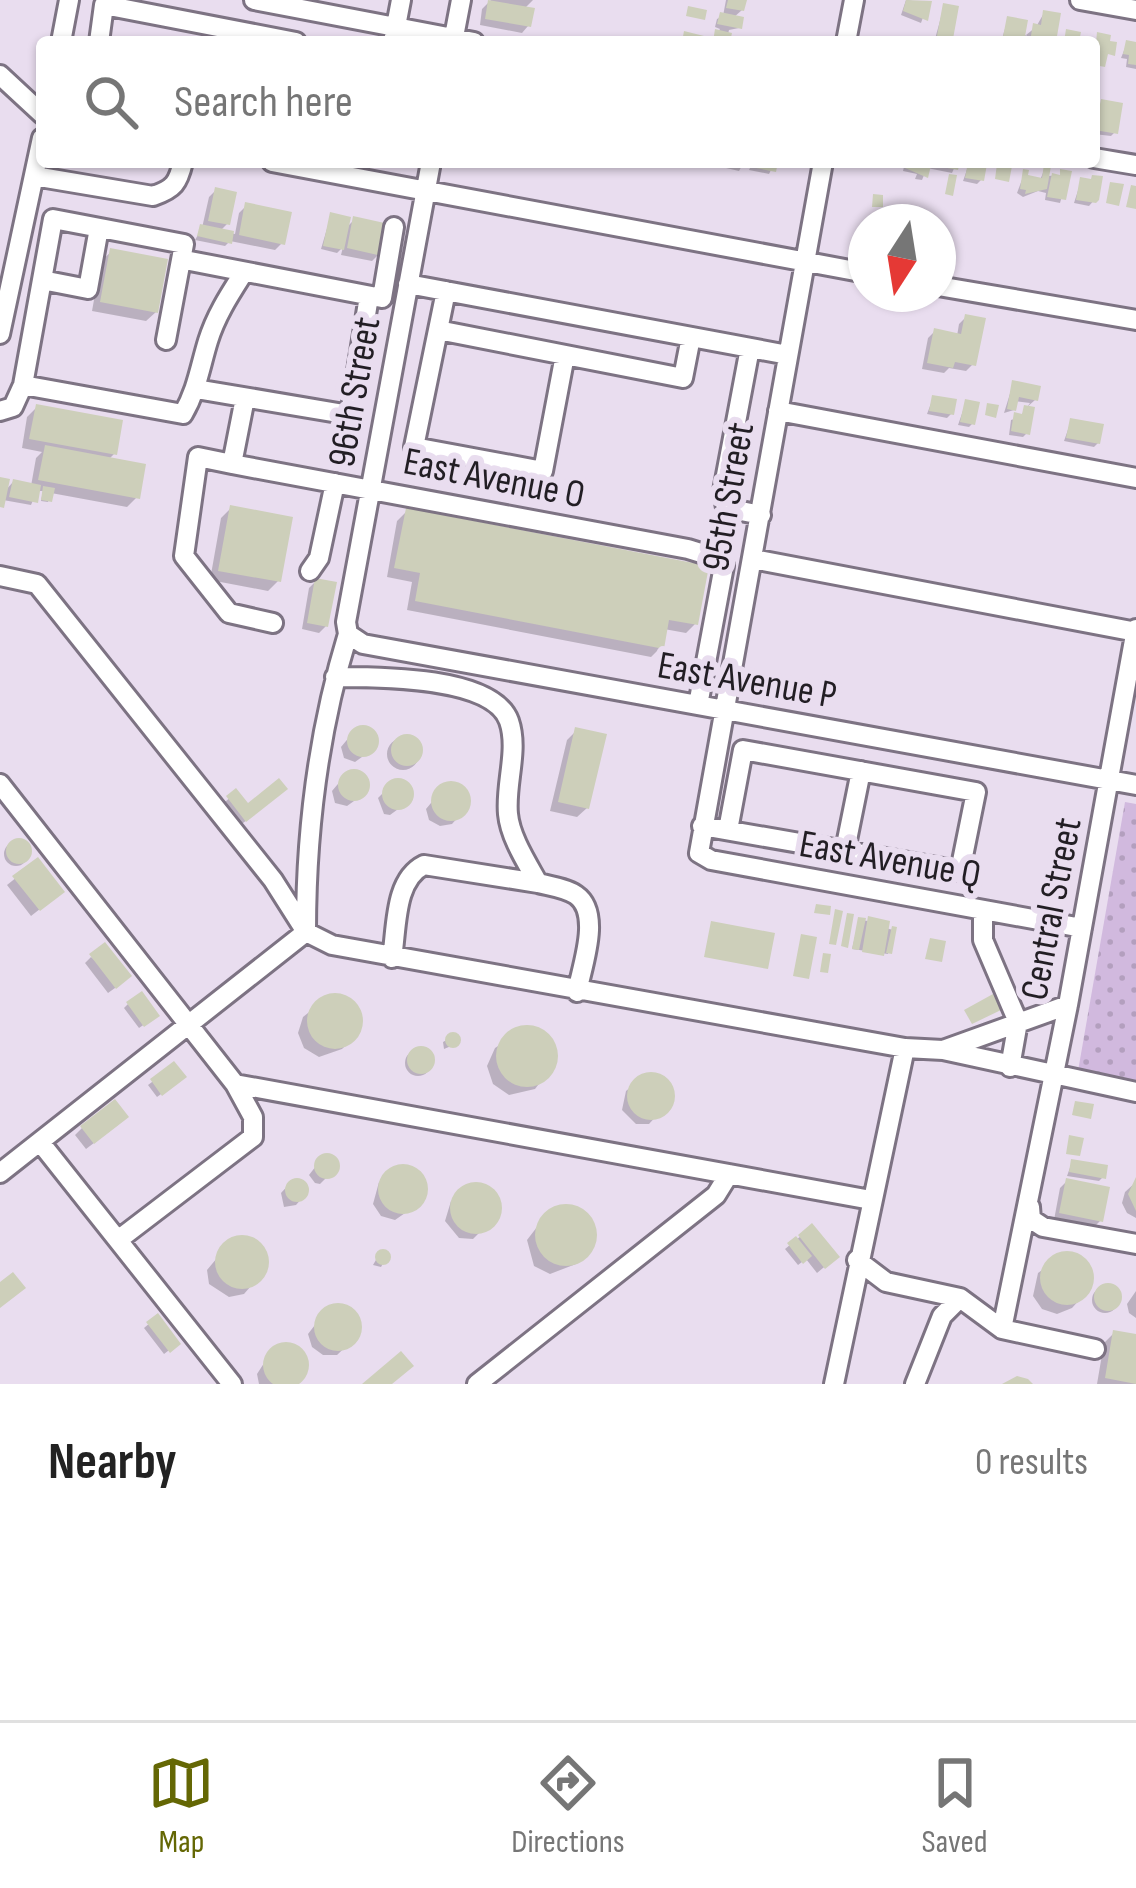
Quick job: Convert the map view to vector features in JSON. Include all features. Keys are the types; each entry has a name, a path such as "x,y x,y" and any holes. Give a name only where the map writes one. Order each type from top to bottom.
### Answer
{"street":[{"path":"62,36 69,0"},
{"path":"254,0 395,34 401,0"},
{"path":"454,36 460,0"},
{"path":"847,36 854,0"},
{"path":"1081,0 1136,10"},
{"path":"100,36 104,5 112,3 268,36"},
{"path":"0,75 36,108"},
{"path":"1100,159 1136,166"},
{"path":"0,334 36,166"},
{"path":"34,176 153,196 171,190 182,168"},
{"path":"339,168 373,171 425,190 848,270"},
{"name":"96th Street","path":"306,932 306,842 317,759 348,634 346,622 430,168"},
{"name":"95th Street","path":"700,835 822,168"},
{"path":"0,412 14,407 23,385 53,219 184,244 166,340"},
{"path":"190,261 382,298 394,227"},
{"path":"42,280 88,289 99,228"},
{"path":"23,385 183,415 196,389 218,313 244,272"},
{"path":"408,284 788,355"},
{"path":"956,289 1136,320"},
{"path":"414,446 446,291"},
{"path":"196,389 350,415 369,296"},
{"path":"438,330 683,378 691,337"},
{"path":"750,348 723,491 726,508 761,515"},
{"path":"380,441 543,471 565,355"},
{"path":"245,398 240,465 198,457 184,556 229,613 273,623"},
{"path":"778,411 1136,478"},
{"name":"East Avenue O","path":"240,465 688,548 717,558 724,566 718,595"},
{"path":"310,571 319,558 335,483"},
{"path":"754,559 1136,630"},
{"path":"0,576 37,584 273,880 306,932 332,945 578,992 905,1048 943,1050 1136,1092"},
{"path":"698,705 718,595 744,601"},
{"name":"Central Street","path":"1002,1329 1136,630"},
{"name":"East Avenue P","path":"348,634 363,644 1136,785"},
{"path":"335,677 388,677 476,691 500,703 510,723 508,817 538,883"},
{"path":"700,835 728,830 960,871 976,793 716,745"},
{"path":"728,830 743,750"},
{"path":"845,850 861,771"},
{"path":"0,784 190,1023 253,1117 253,1138 118,1240"},
{"name":"East Avenue Q","path":"700,835 699,853 711,860 1082,928"},
{"path":"392,958 404,884 411,872 424,865 538,883 572,891 586,904 589,923 578,992"},
{"path":"983,910 983,940 1018,1022 1010,1067"},
{"path":"0,1173 306,932"},
{"path":"943,1050 1067,1005"},
{"path":"833,1384 905,1048"},
{"path":"235,1084 871,1200"},
{"path":"40,1142 232,1384"},
{"path":"477,1384 716,1195 729,1174"},
{"path":"1029,1200 1031,1219 1043,1228 1136,1244"},
{"path":"857,1260 886,1282 960,1298 1002,1329 1095,1349"},
{"path":"915,1384 942,1316 960,1298"}],"shaded area":[{"path":"1125,802 1136,804 1136,1082 1078,1071"}],"building":[{"path":"488,0 535,8 531,27 485,19"},
{"path":"728,0 747,0 744,11 726,8"},
{"path":"906,0 932,1 928,21 903,11"},
{"path":"943,3 959,6 954,36 937,36"},
{"path":"688,6 707,10 705,20 686,16"},
{"path":"1043,10 1061,13 1057,36 1031,36 1033,23 1041,25"},
{"path":"720,12 744,17 742,29 717,24"},
{"path":"1007,16 1028,20 1025,36 1003,36"},
{"path":"1097,32 1111,35 1110,41 1117,42 1115,56 1108,54 1105,67 1100,66"},
{"path":"1126,40 1136,42 1136,65 1128,64 1129,55 1123,54"},
{"path":"1101,99 1123,103 1118,134 1100,131"},
{"path":"905,168 930,168 928,178"},
{"path":"967,168 986,168 984,181 965,178"},
{"path":"996,168 1012,168 1009,182 995,179"},
{"path":"1043,168 1051,168 1047,189 1025,194 1020,189 1023,169 1042,178"},
{"path":"1060,169 1072,171 1066,200 1047,197 1052,173 1060,175"},
{"path":"949,174 957,175 953,196 945,194"},
{"path":"1092,175 1103,176 1099,200 1076,200 1080,177 1091,179"},
{"path":"1110,182 1124,184 1119,206 1106,203"},
{"path":"1131,185 1136,186 1136,209 1126,207"},
{"path":"215,187 237,192 230,225 208,221"},
{"path":"873,194 883,195 883,204 872,204"},
{"path":"245,202 292,212 285,245 239,235"},
{"path":"330,212 351,217 344,250 323,246"},
{"path":"353,216 389,224 382,256 347,248"},
{"path":"200,224 234,231 232,244 197,236"},
{"path":"110,248 168,259 158,313 100,302"},
{"path":"965,314 986,318 976,366 927,363 934,328 961,334"},
{"path":"1012,380 1041,386 1038,401 1019,397 1016,411 1007,409"},
{"path":"932,395 957,399 954,415 929,411"},
{"path":"965,399 980,402 975,425 960,422"},
{"path":"987,403 999,405 996,418 985,415"},
{"path":"36,404 123,420 117,455 29,439"},
{"path":"1024,405 1035,407 1030,435 1011,431 1014,412 1022,414"},
{"path":"1070,418 1104,424 1100,444 1066,438"},
{"path":"45,445 146,464 140,499 38,480"},
{"path":"0,477 10,479 4,508 0,507"},
{"path":"13,479 41,485 38,503 9,497"},
{"path":"43,486 55,488 52,502 41,500"},
{"path":"230,505 293,517 281,582 218,571"},
{"path":"406,508 455,513 454,517 709,566 698,625 669,620 664,649 415,601 420,573 394,568"},
{"path":"315,578 337,582 328,627 307,623"},
{"path":"363,725 374,730 379,741 374,752 363,757 352,752 347,741 352,730"},
{"path":"575,727 607,734 589,809 558,802"},
{"path":"407,734 419,738 423,750 419,762 407,766 395,762 391,750 395,738"},
{"path":"354,769 365,774 370,785 365,796 354,801 343,796 338,785 343,774"},
{"path":"279,778 288,789 246,822 226,796 236,788 248,803"},
{"path":"398,778 409,783 414,794 409,805 398,810 387,805 382,794 387,783"},
{"path":"451,781 465,787 471,801 465,815 451,821 437,815 431,801 437,787"},
{"path":"19,838 32,851 19,864 6,851"},
{"path":"38,857 65,892 40,911 12,876"},
{"path":"816,904 831,906 830,915 814,913"},
{"path":"835,909 843,911 836,945 829,944"},
{"path":"847,913 854,914 848,948 841,946"},
{"path":"868,916 890,921 884,956 862,952"},
{"path":"858,917 866,918 859,950 852,949"},
{"path":"711,921 775,933 768,969 704,957"},
{"path":"892,926 897,927 892,954 886,953"},
{"path":"801,934 817,937 809,979 793,976"},
{"path":"930,938 946,941 942,962 925,959"},
{"path":"105,942 132,976 116,989 89,954"},
{"path":"823,953 831,954 828,973 820,972"},
{"path":"142,991 160,1016 144,1027 126,1002"},
{"path":"335,993 355,1001 363,1021 355,1041 335,1049 315,1041 307,1021 315,1001"},
{"path":"993,994 1001,1010 972,1024 964,1010"},
{"path":"527,1025 549,1034 558,1056 549,1078 527,1087 505,1078 496,1056 505,1034"},
{"path":"453,1032 461,1040 453,1048 445,1040"},
{"path":"421,1046 431,1050 435,1060 431,1070 421,1074 411,1070 407,1060 411,1050"},
{"path":"174,1061 187,1077 162,1096 150,1079"},
{"path":"651,1072 668,1079 675,1096 668,1113 651,1120 634,1113 627,1096 634,1079"},
{"path":"115,1099 129,1117 94,1144 80,1126"},
{"path":"1075,1101 1094,1104 1091,1119 1072,1115"},
{"path":"1069,1135 1084,1138 1080,1156 1066,1154"},
{"path":"327,1153 340,1166 327,1179 314,1166"},
{"path":"1071,1159 1108,1165 1106,1179 1069,1172"},
{"path":"403,1164 421,1171 428,1189 421,1207 403,1214 385,1207 378,1189 385,1171"},
{"path":"1136,1177 1136,1211 1128,1194"},
{"path":"292,1178 302,1178 309,1190 302,1202 292,1202 285,1195 285,1185"},
{"path":"1066,1178 1110,1187 1103,1222 1059,1213"},
{"path":"476,1182 494,1190 502,1208 494,1226 476,1234 458,1226 450,1208 458,1190"},
{"path":"566,1204 588,1213 597,1235 588,1257 566,1266 544,1257 535,1235 544,1213"},
{"path":"812,1223 840,1257 825,1269 798,1235"},
{"path":"242,1235 261,1243 269,1262 261,1281 242,1289 223,1281 215,1262 223,1243"},
{"path":"796,1236 812,1256 803,1264 787,1243"},
{"path":"383,1249 391,1257 383,1265 375,1257"},
{"path":"1067,1251 1086,1259 1094,1278 1086,1297 1067,1305 1048,1297 1040,1278 1048,1259"},
{"path":"13,1272 26,1288 0,1308 0,1282"},
{"path":"1108,1283 1118,1287 1122,1297 1118,1307 1108,1311 1098,1307 1094,1297 1098,1287"},
{"path":"338,1303 355,1310 362,1327 355,1344 338,1351 321,1344 314,1327 321,1310"},
{"path":"158,1313 181,1344 170,1353 146,1322"},
{"path":"1113,1330 1136,1334 1136,1384 1105,1378"},
{"path":"277,1344 295,1344 307,1356 307,1374 298,1384 274,1384 265,1374 265,1356"},
{"path":"401,1351 414,1366 392,1384 362,1384"},
{"path":"1017,1376 1028,1379 1033,1384 1002,1384"}]}
